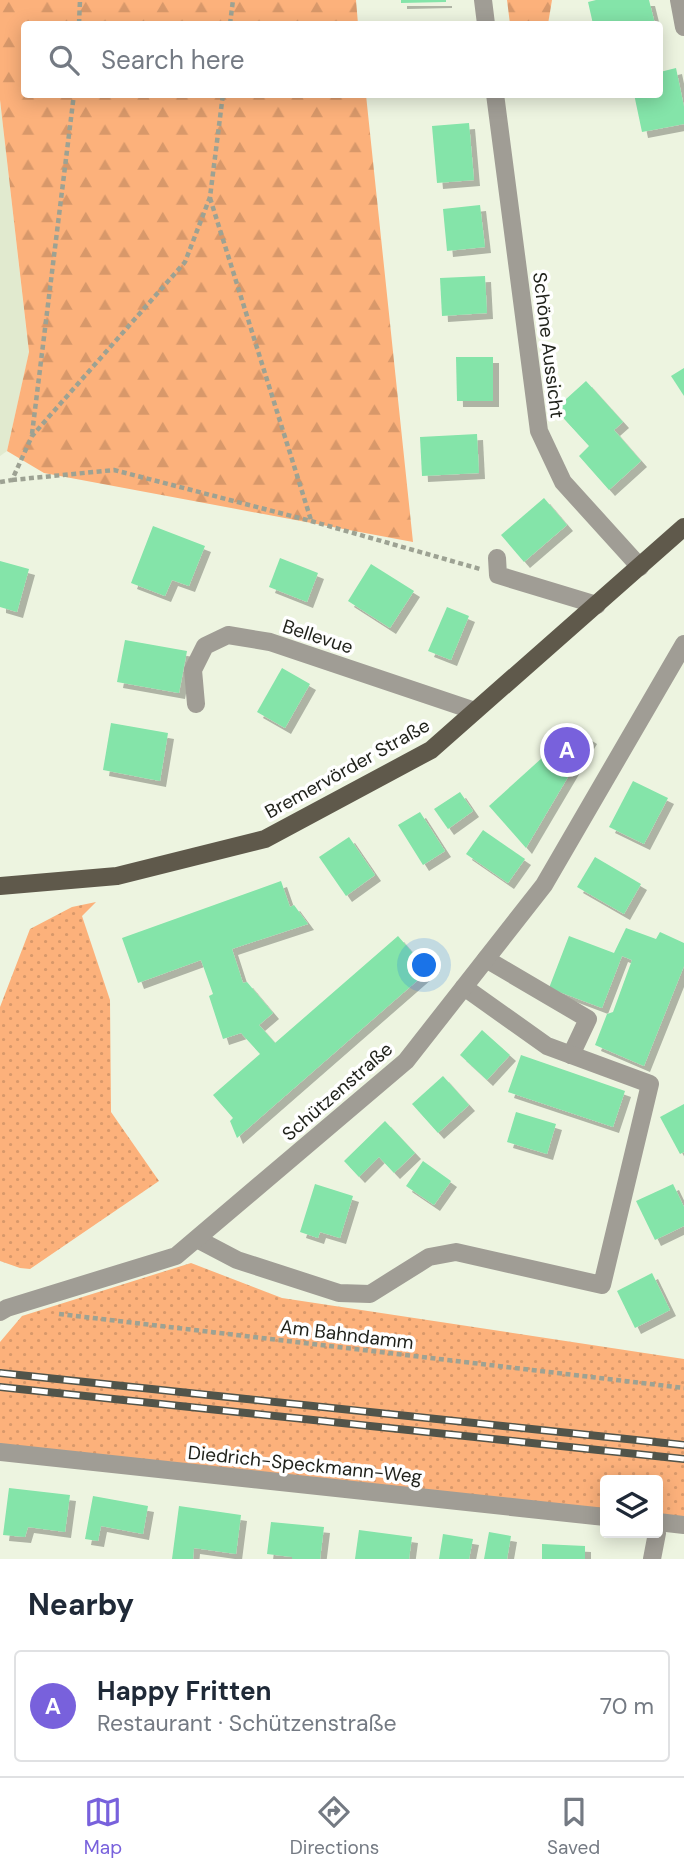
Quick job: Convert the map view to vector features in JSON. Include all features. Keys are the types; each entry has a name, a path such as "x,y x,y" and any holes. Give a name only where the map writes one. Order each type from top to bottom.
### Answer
{"main road":[{"name":"Bremervörder Straße","path":"0,887 117,876 265,839 431,750 684,527"}],"street":[{"path":"483,0 486,21"},
{"path":"679,0 684,27"},
{"name":"Schöne Aussicht","path":"496,98 539,431 563,482 640,567"},
{"path":"498,566 597,604"},
{"name":"Bellevue","path":"196,704 193,670 205,646 228,635 270,642 475,711"},
{"name":"Schützenstraße","path":"2,1309 176,1256 406,1061 544,886 684,644"},
{"path":"486,959 588,1019 571,1055"},
{"path":"197,1239 237,1260 340,1293 370,1294 429,1256 456,1252 602,1286 650,1084 547,1046 464,987"},
{"name":"Diedrich-Speckmann-Weg","path":"0,1452 600,1516"},
{"path":"663,1527 684,1525"},
{"path":"652,1559 656,1538"}],"path":[{"path":"79,21 80,0"},
{"path":"230,21 233,0"},
{"path":"32,436 74,98"},
{"path":"12,480 32,436 186,262 210,197 222,98"},
{"path":"210,197 311,521"},
{"path":"0,482 114,470 498,566"},
{"name":"Am Bahndamm","path":"49,1313 684,1388"}],"shaded area":[{"path":"0,100 29,353 7,451 0,456"}],"green space":[{"path":"0,0 356,0 358,21 21,21 21,98 366,98 413,542 44,473 7,451 29,352 0,100"},
{"path":"507,0 552,0 548,21 510,21"},
{"path":"96,902 82,916 110,1000 111,1112 159,1181 30,1269 20,1268 0,1261 0,1007 30,929 72,907"},
{"path":"191,1263 282,1298 684,1359 684,1520 663,1518 663,1475 600,1475 600,1511 0,1449 0,1342 22,1316"}],"building":[{"path":"401,0 446,0 446,2 401,3"},
{"path":"649,0 654,21 592,21 588,2"},
{"path":"676,68 684,107 684,124 642,132 635,98 663,98 663,71"},
{"path":"469,123 474,180 437,183 432,126"},
{"path":"480,205 485,247 447,251 443,209"},
{"path":"485,276 487,313 442,316 440,278"},
{"path":"456,357 493,357 493,401 457,401"},
{"path":"684,368 684,396 671,376"},
{"path":"586,381 623,422 614,430 641,461 609,490 579,456 589,446 555,409"},
{"path":"477,434 479,473 422,476 420,437"},
{"path":"544,498 567,525 524,562 501,535"},
{"path":"153,526 205,546 189,586 172,580 165,596 131,583"},
{"path":"280,558 318,573 307,602 269,587"},
{"path":"0,561 29,569 17,612 0,607"},
{"path":"371,564 414,591 390,628 348,601"},
{"path":"447,607 469,616 451,660 428,651"},
{"path":"125,640 187,651 179,693 117,682"},
{"path":"282,668 310,684 285,728 257,712"},
{"path":"111,723 168,733 160,781 103,770"},
{"path":"575,728 591,738 526,848 489,806"},
{"path":"633,781 668,798 644,844 609,827"},
{"path":"460,792 473,811 448,829 434,809"},
{"path":"420,812 445,851 423,865 398,825"},
{"path":"483,830 525,859 508,883 466,854"},
{"path":"349,837 375,875 346,896 319,857"},
{"path":"595,857 641,884 624,914 577,887"},
{"path":"281,881 290,907 294,905 308,924 232,949 243,983 247,982 273,1013 259,1025 275,1043 398,936 417,958 419,956 434,966 237,1138 230,1121 233,1118 213,1095 260,1054 241,1033 223,1039 209,996 213,994 201,960 138,983 122,938"},
{"path":"626,928 656,939 660,932 684,943 684,966 644,1066 595,1045 607,1014 613,1012 632,960 622,956 602,1008 549,988 569,936 614,953"},
{"path":"482,1030 510,1055 487,1080 460,1055"},
{"path":"521,1055 625,1091 613,1127 508,1092"},
{"path":"443,1076 469,1105 438,1133 412,1104"},
{"path":"684,1104 684,1152 680,1154 660,1117"},
{"path":"516,1112 556,1124 547,1154 507,1142"},
{"path":"385,1121 415,1153 394,1173 379,1157 359,1177 344,1161"},
{"path":"423,1161 451,1181 434,1205 406,1186"},
{"path":"315,1184 353,1196 340,1238 320,1232 318,1238 300,1232"},
{"path":"673,1184 684,1207 684,1226 655,1240 636,1201"},
{"path":"652,1273 670,1310 635,1328 617,1291"},
{"path":"9,1488 70,1495 65,1532 28,1527 25,1537 3,1535"},
{"path":"93,1496 148,1506 143,1534 101,1526 98,1541 85,1539"},
{"path":"179,1506 241,1515 236,1554 194,1548 193,1559 172,1559"},
{"path":"271,1522 324,1527 320,1559 292,1559 267,1554"},
{"path":"359,1530 412,1537 409,1559 355,1559"},
{"path":"489,1532 511,1536 507,1559 484,1559"},
{"path":"443,1534 473,1539 469,1559 439,1559"},
{"path":"542,1544 585,1546 585,1559 542,1559"}],"railway":[{"path":"0,1373 684,1445"},
{"path":"0,1387 684,1459"}],"place":[{"name":"Happy Fritten","path":"567,750"}]}
